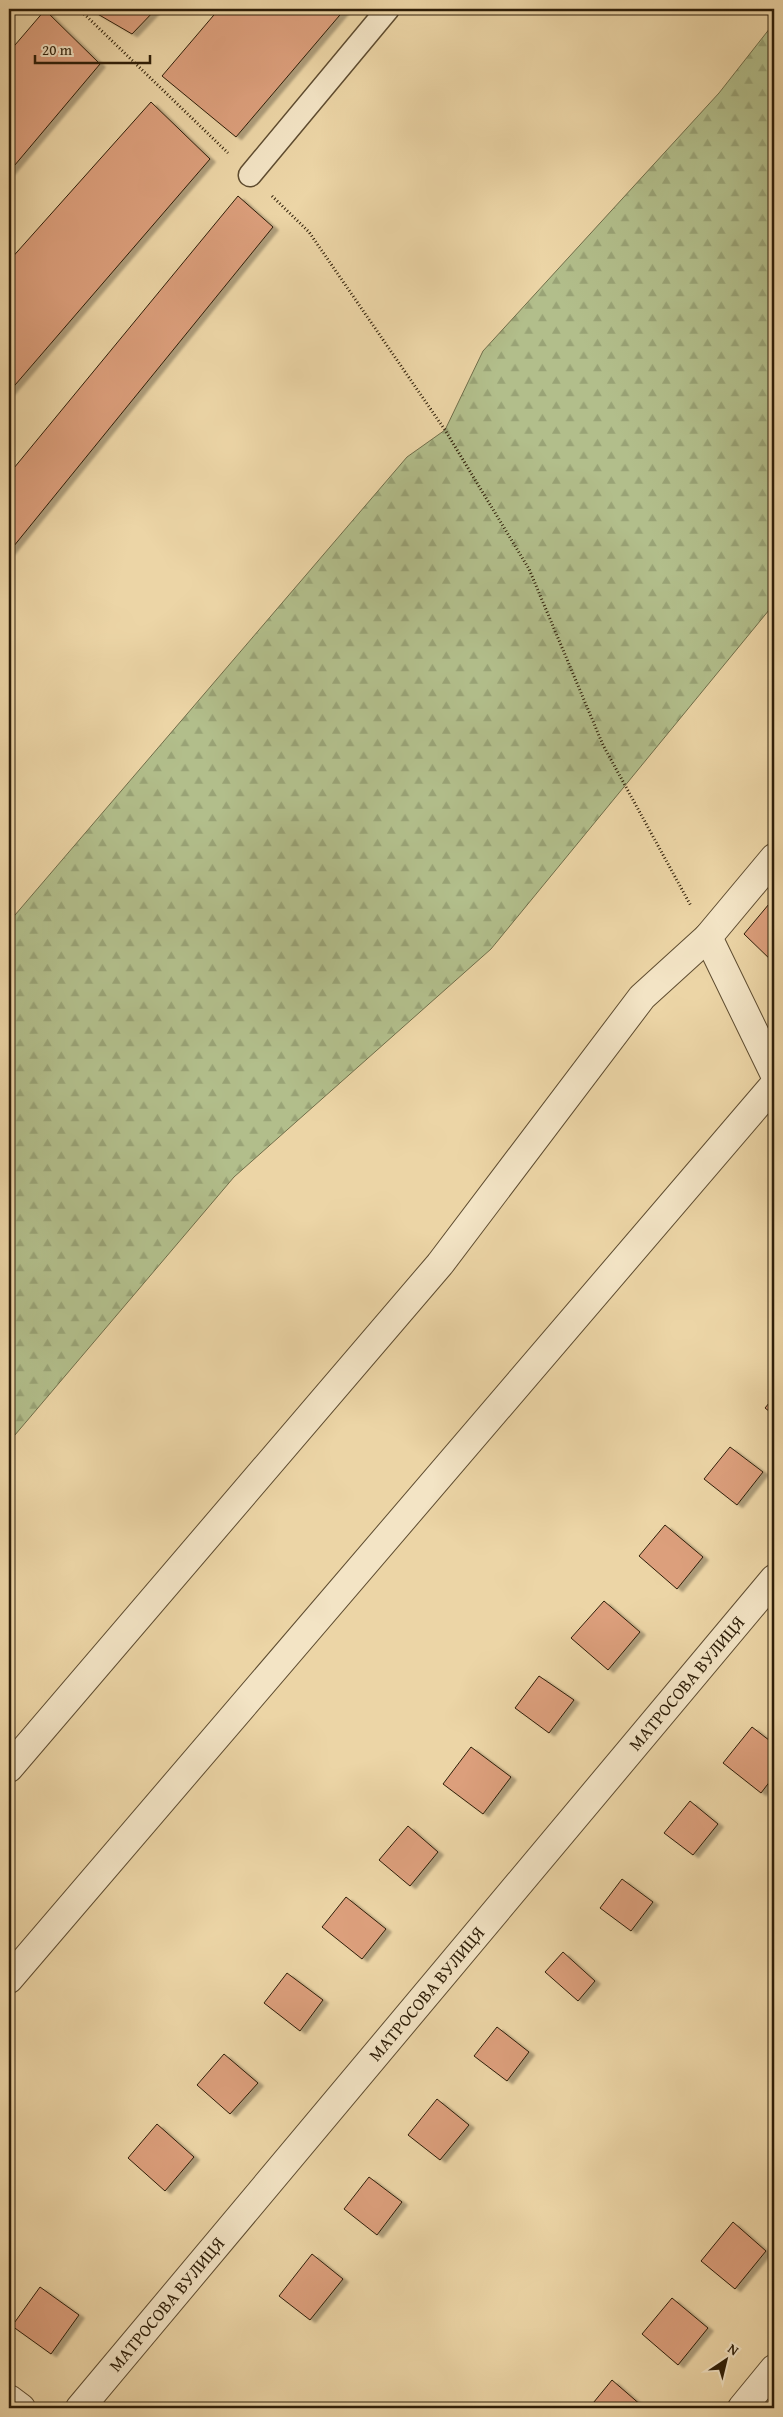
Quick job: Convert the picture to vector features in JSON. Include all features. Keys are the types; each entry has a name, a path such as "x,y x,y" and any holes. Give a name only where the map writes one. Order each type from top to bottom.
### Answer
{"street":[{"path":"9,1768 440,1264 642,997 708,937 774,858"},
{"path":"708,937 774,1073"},
{"path":"9,1979 774,1085"},
{"name":"МАТРОСОВА ВУЛИЦЯ","path":"80,2408 774,1579"},
{"path":"742,2408 774,2369"},
{"path":"9,2399 20,2408"}],"lane":[{"path":"250,175 388,9"}],"path":[{"path":"79,9 309,232 446,430 529,569 604,744 708,937"}],"green space":[{"path":"774,23 774,604 491,949 234,1177 9,1442 9,922 407,457 445,430 483,351 719,93"}],"building":[{"path":"89,9 156,9 132,34"},
{"path":"219,9 345,9 236,137 162,76"},
{"path":"45,10 100,64 9,172 9,52"},
{"path":"151,102 210,159 9,392 9,261"},
{"path":"238,196 273,227 9,552 9,474"},
{"path":"774,898 774,963 744,934"},
{"path":"774,1397 774,1415 765,1408"},
{"path":"730,1447 763,1472 737,1505 704,1479"},
{"path":"665,1525 703,1557 677,1589 639,1556"},
{"path":"604,1601 640,1632 608,1670 571,1638"},
{"path":"539,1676 574,1700 549,1733 515,1708"},
{"path":"752,1727 774,1744 774,1776 761,1793 723,1763"},
{"path":"471,1747 511,1777 483,1814 443,1784"},
{"path":"690,1801 718,1824 693,1855 664,1833"},
{"path":"408,1826 438,1852 410,1886 379,1860"},
{"path":"622,1879 653,1902 631,1931 600,1908"},
{"path":"346,1897 386,1929 362,1959 322,1927"},
{"path":"563,1952 595,1981 578,2001 545,1972"},
{"path":"287,1973 323,2000 300,2031 264,2003"},
{"path":"497,2027 529,2052 507,2081 474,2056"},
{"path":"224,2054 258,2083 230,2114 197,2085"},
{"path":"437,2099 469,2125 440,2160 408,2135"},
{"path":"157,2124 194,2157 165,2191 128,2158"},
{"path":"369,2177 402,2202 377,2235 344,2209"},
{"path":"733,2222 766,2251 735,2289 701,2261"},
{"path":"312,2254 343,2279 310,2320 279,2296"},
{"path":"40,2287 79,2315 51,2354 12,2326"},
{"path":"672,2298 708,2328 678,2365 642,2334"},
{"path":"612,2380 642,2406 640,2408 589,2408"}]}
